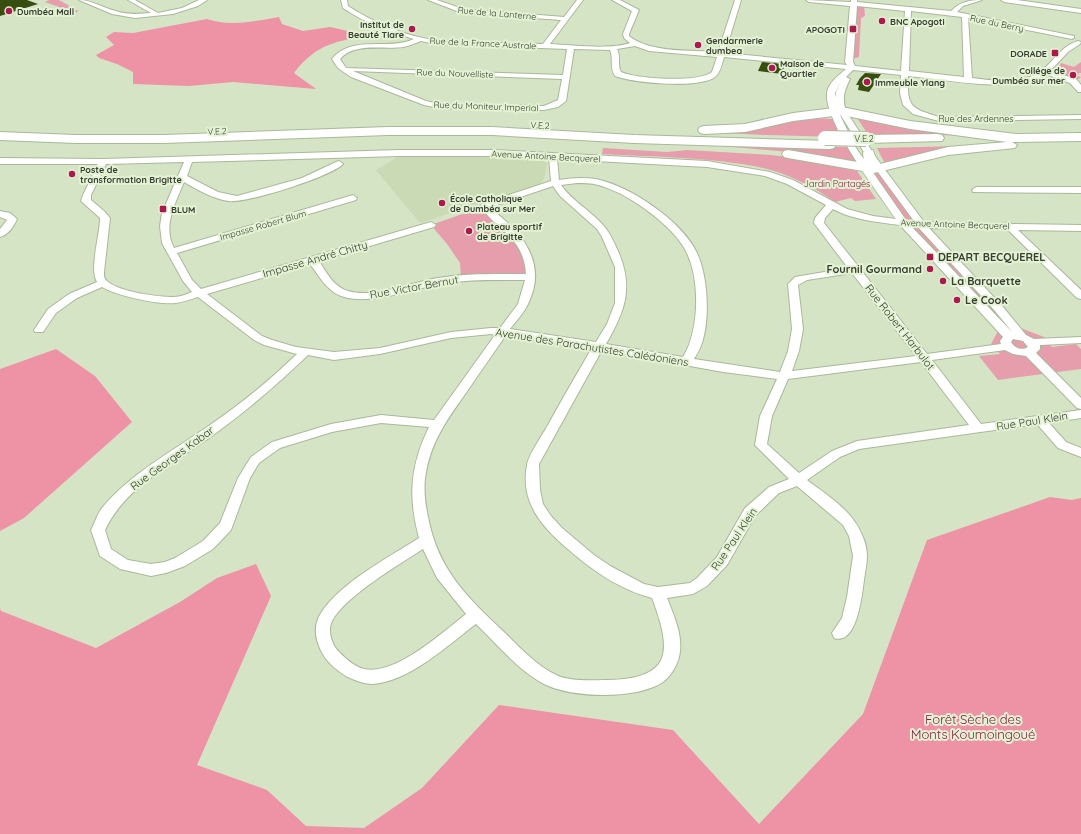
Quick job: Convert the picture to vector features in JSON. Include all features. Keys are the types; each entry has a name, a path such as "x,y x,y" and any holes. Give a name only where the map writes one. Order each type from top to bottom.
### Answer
{"highway":[{"path":"618,130 721,130 745,128 793,117 817,115 863,116 910,125 1018,141"},
{"name":"V.E.2","path":"0,128 84,133 498,123 827,142 870,156 1018,141 1081,137"},
{"name":"V.E.2","path":"0,136 76,139 156,139 388,131 492,131 634,139 827,142"},
{"path":"634,139 788,154 870,156 948,151 1018,141"},
{"name":"V.E.2","path":"1018,141 1081,144"},
{"path":"854,151 863,161 870,156"}],"street":[{"path":"82,0 122,14 138,16 184,9 204,0"},
{"path":"131,0 138,5 152,10 156,14"},
{"name":"Rue de la France Australe","path":"344,0 345,7 352,12 390,29 419,39 456,43 571,48 613,48 635,44"},
{"name":"Rue de la Lanterne","path":"431,0 462,11 566,19"},
{"path":"545,46 580,0"},
{"path":"615,0 636,10 626,34 628,39 635,44 654,50 720,54 1008,84 1024,83 1035,80 1046,72 1075,39"},
{"path":"613,48 616,58 614,67 615,71 623,77 637,79 703,80 715,73 738,0"},
{"name":"Rue du Berry","path":"809,0 854,2 952,13 1075,39"},
{"path":"952,13 961,5 979,0"},
{"path":"1004,0 1081,11"},
{"path":"852,67 849,62 854,2"},
{"name":"Rue des Ardennes","path":"908,9 904,93 906,103 916,112 939,118 1081,117"},
{"path":"966,16 968,80"},
{"path":"344,69 338,65 336,59 349,49 401,45 412,43 419,39"},
{"name":"Rue du Moniteur Imperial","path":"344,69 424,103 439,106 544,108 562,101 571,48"},
{"path":"852,67 840,92 838,102 841,116 854,151"},
{"name":"Rue du Nouvelliste","path":"344,69 566,77"},
{"path":"1046,72 1073,81 1081,90"},
{"path":"841,116 921,225 999,309 1081,405"},
{"name":"Avenue Antoine Becquerel","path":"0,161 103,162 399,153 493,153 707,164 767,174 790,182 844,211 872,219 921,225 1008,225 1081,228"},
{"path":"553,156 555,182"},
{"path":"870,156 903,223 1008,341 1015,351 1031,347 1081,340"},
{"name":"Avenue des Parachutistes Calédoniens","path":"189,159 167,213 165,226 167,243 173,251 188,281 199,293 258,338 268,343 305,352 334,356 354,355 380,351 451,335 491,331 598,346 723,368 784,376 923,358 1008,341 1021,336"},
{"path":"39,330 52,311 73,296 103,283 99,279 98,269 106,218 101,212 86,201 86,195 103,162"},
{"path":"181,176 213,194 228,199 236,199 305,180 339,164"},
{"path":"658,593 672,633 672,653 667,667 657,678 634,685 600,687 559,683 539,673 476,615 441,573 426,540 419,505 419,475 427,444 438,424 505,332 523,304 530,285 531,277 529,259 521,242 485,206 555,182 592,181 612,187 652,210 674,229 691,252 699,276 701,307 697,343 687,361"},
{"name":"Rue Paul Klein","path":"555,182 563,194 600,227 615,253 620,267 620,303 612,324 598,346 533,464 533,490 537,505 546,520 579,550 607,571 626,582 658,593 693,588 702,582 722,561 750,512 774,490 798,480 836,454 857,445 937,433 979,430 1038,419 1081,414"},
{"path":"976,190 1081,190"},
{"name":"Impasse Robert Blum","path":"173,251 353,198"},
{"name":"Rue Robert Harbulot","path":"832,205 820,218 820,223 979,430"},
{"path":"0,214 7,215 12,219 10,224 0,234"},
{"name":"Impasse André Chitty","path":"103,283 105,286 125,292 159,299 176,300 431,225"},
{"path":"1008,225 1081,296"},
{"name":"Rue Victor Bernut","path":"313,260 331,286 338,291 355,296 369,295 436,281 461,278 531,277"},
{"path":"838,633 849,620 854,597 860,556 856,536 848,521 839,512 798,480 761,445 765,416 784,376 797,334 798,313 793,295 793,284 799,279 807,277 855,270"},
{"name":"Rue Georges Kabar","path":"305,352 267,388 215,428 147,474 124,493 106,513 98,530 105,552 125,565 151,570 180,562 208,545 226,526 244,478 255,460 276,445 331,428 381,419 438,424"},
{"path":"1038,419 1062,445 1081,453"},
{"path":"426,540 370,578 337,603 326,618 323,628 323,636 329,650 341,665 354,672 370,678 388,675 411,662 476,615"}],"shaded area":[{"name":"École Catholique de Dumbéa sur Mer","path":"486,155 544,160 547,164 544,179 540,184 420,223 376,170 399,156"}],"green space":[{"path":"49,0 59,0 78,11 76,13 45,2"},
{"path":"854,5 864,5 865,16 861,18 859,57 849,60"},
{"path":"279,17 282,24 303,31 330,27 370,36 337,42 310,56 294,73 316,89 233,82 189,86 133,84 133,72 117,64 99,58 96,55 114,45 106,37 114,32 133,33 207,19 225,23 234,23 252,22"},
{"name":"Collége de Dumbéa sur mer","path":"1081,62 1081,73 1079,73 1078,76 1081,77 1079,79 1073,79 1056,72 1061,63 1074,67"},
{"path":"860,117 973,135 869,136 857,118"},
{"path":"814,118 833,119 842,137 723,133"},
{"path":"721,146 848,147 857,163 789,152"},
{"path":"961,146 891,163 884,162 877,148"},
{"name":"Jardin Partagés","path":"603,148 667,152 687,150 771,155 804,159 857,171 876,199 855,201 851,198 835,202 819,191 801,182 763,168 744,164 703,160 602,154"},
{"path":"879,168 921,225 1018,327 1044,337 1052,347 1076,344 1081,349 1081,369 998,380 979,356 1000,354 991,344 999,329 928,251 869,169"},
{"path":"485,206 521,242 531,277 461,278 460,263 431,225"},
{"path":"56,349 95,376 132,422 24,518 0,531 0,369"},
{"name":"Forêt Sèche des Monts Koumoingoué","path":"1050,497 1072,500 1081,498 1081,834 0,834 0,608 1,611 96,648 180,602 217,578 256,564 271,596 197,765 267,790 306,826 364,828 422,788 499,705 673,730 759,824 863,714 927,540"}],"building":[{"name":"Dumbéa Mall","path":"0,0 27,0 38,4 0,16"},
{"name":"Maison de Quartier","path":"762,62 785,64 782,74 758,71"},
{"name":"Immeuble Ylang","path":"865,73 881,74 869,92 858,90 859,85 856,85"}],"place":[{"name":"Dumbéa Mall","path":"9,11"},
{"name":"BNC Apogoti","path":"882,21"},
{"name":"Institut de Beauté Tiare","path":"412,29"},
{"name":"APOGOTI","path":"853,29"},
{"name":"Gendarmerie dumbea","path":"698,45"},
{"name":"DORADE","path":"1055,53"},
{"name":"Maison de Quartier","path":"772,68"},
{"name":"Collége de Dumbéa sur mer","path":"1073,75"},
{"name":"Immeuble Ylang","path":"867,82"},
{"name":"Poste de transformation Brigitte","path":"72,174"},
{"name":"École Catholique de Dumbéa sur Mer","path":"442,203"},
{"name":"BLUM","path":"163,209"},
{"name":"Plateau sportif de Brigitte","path":"469,231"},
{"name":"DEPART BECQUEREL","path":"930,257"},
{"name":"Fournil Gourmand","path":"930,269"},
{"name":"La Barquette","path":"943,281"},
{"name":"Le Cook","path":"957,300"}]}
